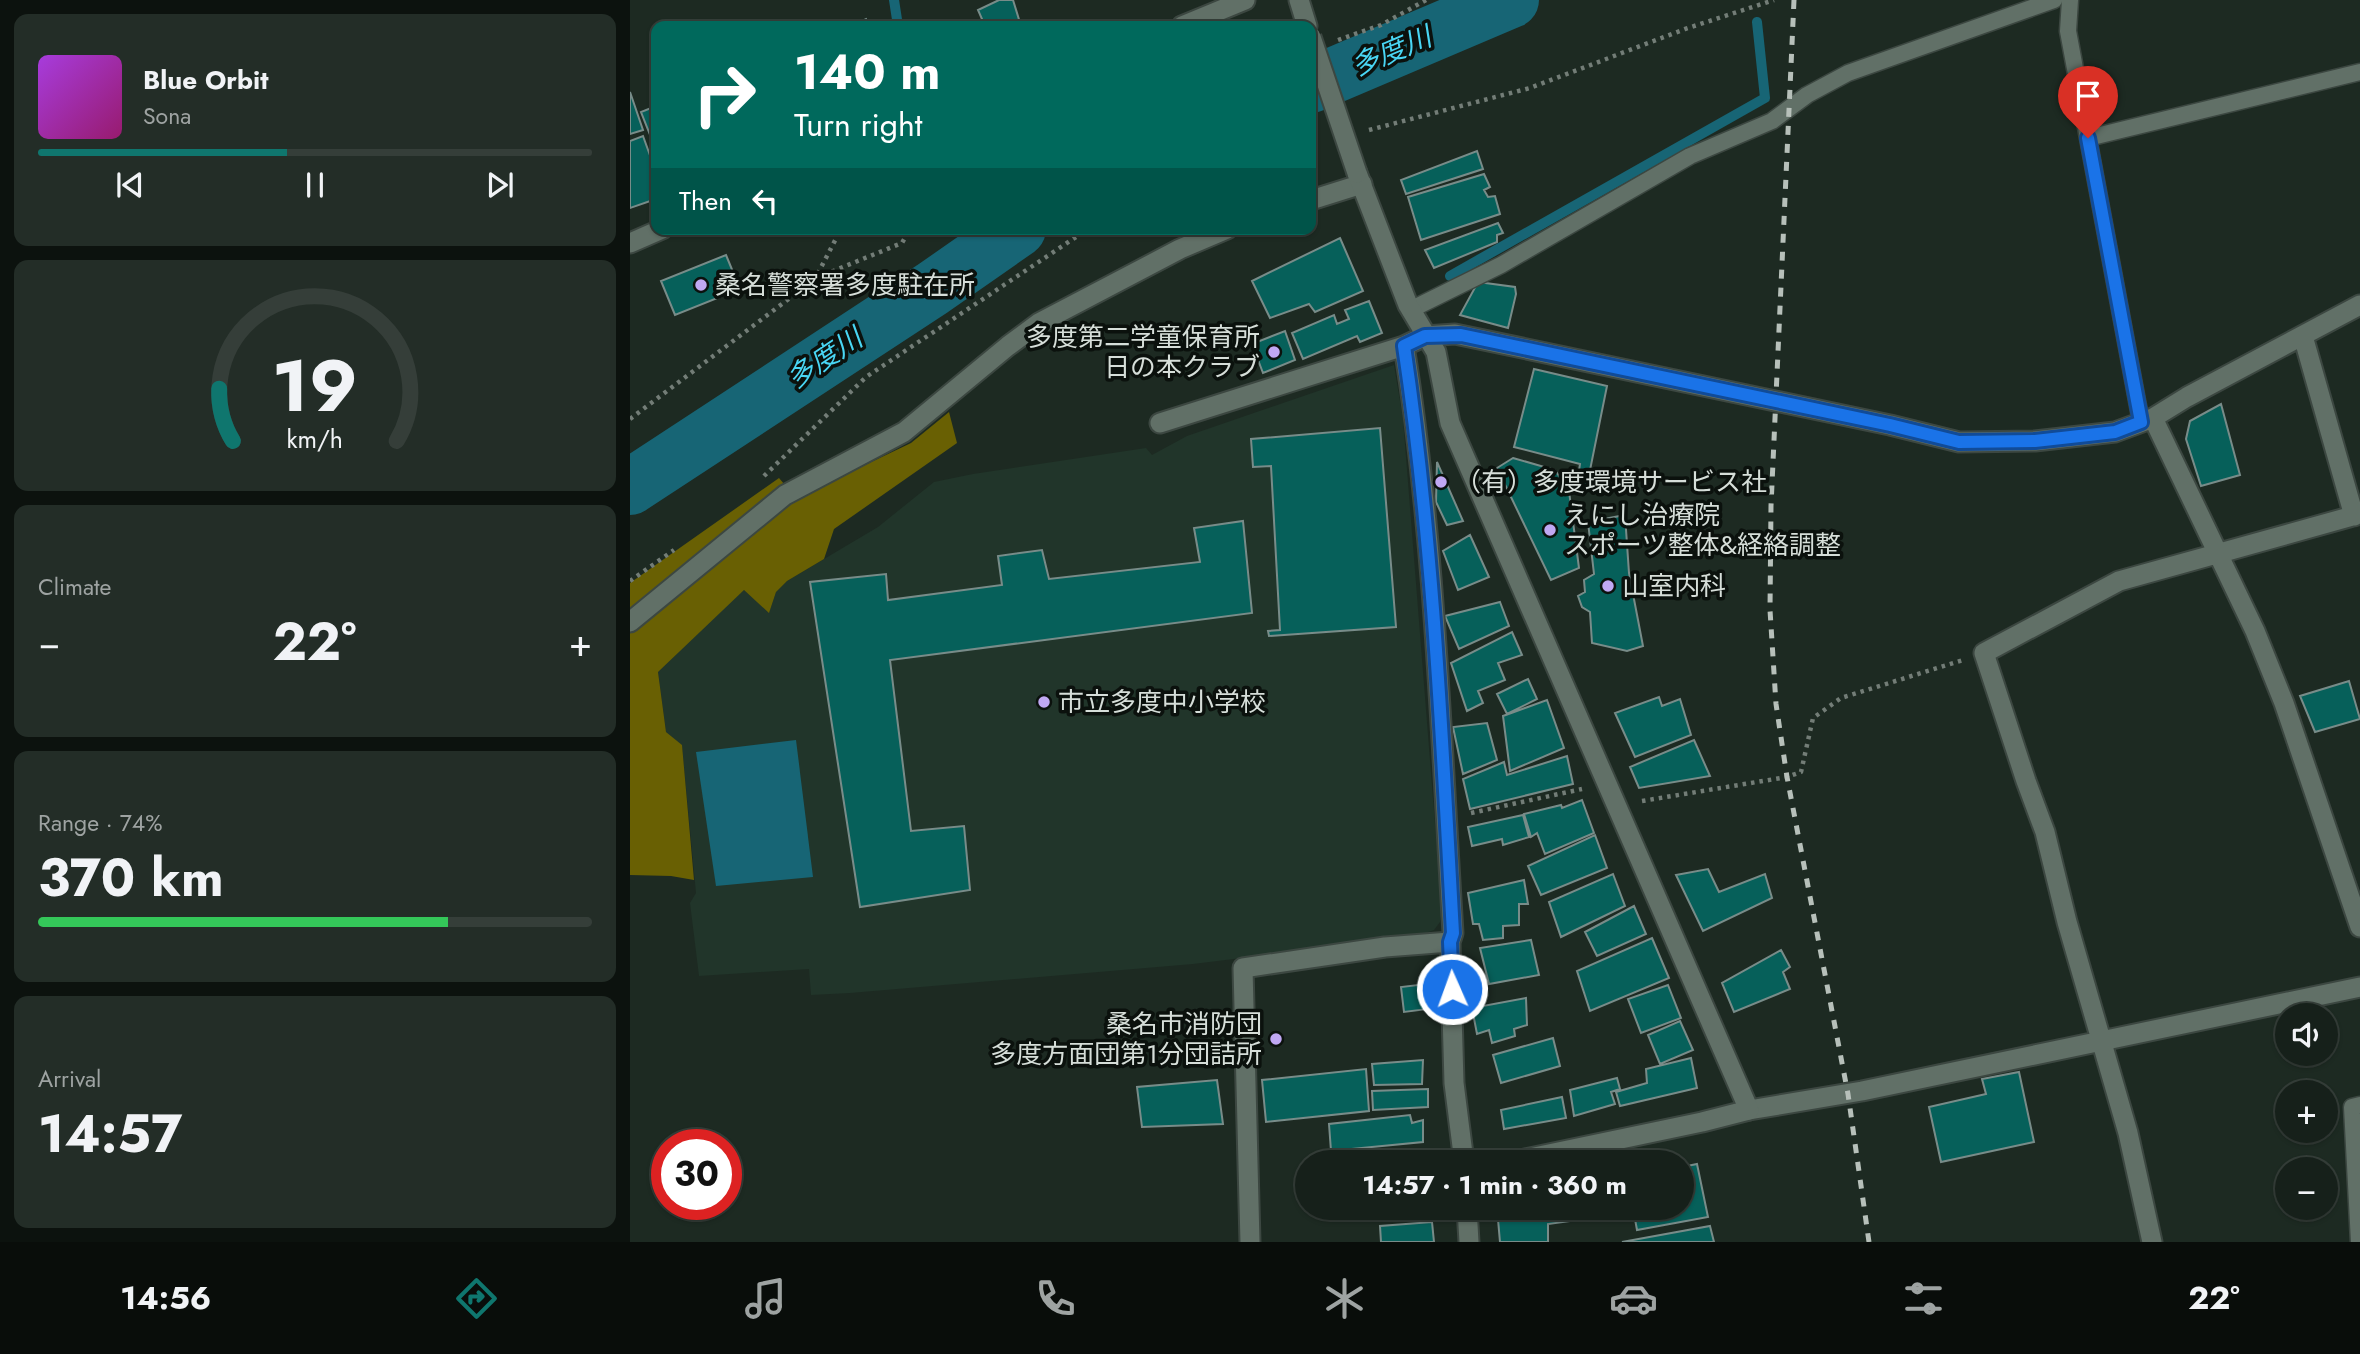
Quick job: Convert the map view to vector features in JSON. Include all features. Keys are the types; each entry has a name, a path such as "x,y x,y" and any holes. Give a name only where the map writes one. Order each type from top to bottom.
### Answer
{"street":[{"path":"1194,21 1245,0"},
{"path":"1299,2 1305,21"},
{"path":"1316,51 1410,310 1436,352 1450,423 1749,1110"},
{"path":"1316,199 1360,178"},
{"path":"630,243 651,234"},
{"path":"630,622 785,495 904,432 1039,323 1180,249 1213,235"},
{"path":"1160,423 1404,346 1425,336 1461,335 1890,425 1959,442 2035,441 2115,432 2147,420 2360,305"},
{"path":"2152,1242 2128,1133 2067,922 2045,832 1984,653 2119,581 2357,515 2303,336"},
{"path":"1404,346 1416,423 1429,551 1453,933 1450,942 1454,1083 1462,1150"},
{"path":"2147,420 2255,631 2284,703 2360,927"},
{"path":"1250,1242 1242,968 1385,947 1450,942"},
{"path":"1568,1150 1749,1110 1862,1091 2360,988"},
{"path":"1468,1220 1469,1242"}],"lane":[{"path":"1410,310 1501,265 1690,156 1772,121 1807,96 1848,73 2054,0"},
{"path":"2070,0 2068,31 2147,420"},
{"path":"2088,138 2360,72"},
{"path":"2359,1242 2352,1107 2360,1105"}],"path":[{"path":"1334,41 1381,24 1426,0"},
{"path":"1362,132 1530,88 1685,29 1774,0"},
{"path":"816,279 838,235"},
{"path":"630,419 816,279 902,243 907,235"},
{"path":"756,484 866,377 1079,235"},
{"path":"630,581 684,543"},
{"path":"1616,804 1787,778 1801,772 1814,718 1841,698 1984,653"},
{"path":"1446,818 1590,787"}],"shaded area":[{"name":"市立多度中小学校","path":"1394,365 1403,419 1442,912 1440,922 1434,930 1418,936 1193,964 850,993 811,995 809,969 699,976 690,903 696,893 682,746 666,732 658,672 731,600 744,590 769,612 776,592 787,581 878,527 934,482 1146,448 1152,455 1187,436"},
{"path":"949,412 957,443 834,529 824,559 787,581 776,592 769,613 744,590 658,672 666,732 682,745 694,880 671,876 630,875 630,583 779,478 796,498 911,443"}],"water":[{"path":"796,740 813,877 716,886 696,752"}],"building":[{"path":"999,0 1013,0 1019,21 983,21 978,10"},
{"path":"630,92 643,130 630,134"},
{"path":"651,108 651,137 641,112"},
{"path":"643,136 651,158 651,201 630,208 630,141"},
{"path":"1477,151 1483,169 1406,194 1401,180"},
{"path":"1484,174 1490,187 1484,190 1488,197 1495,196 1500,214 1421,240 1408,197"},
{"path":"1498,223 1503,233 1497,235 1497,242 1434,268 1425,250"},
{"path":"1340,238 1363,291 1315,312 1309,304 1270,318 1252,281"},
{"name":"桑名警察署多度駐在所","path":"726,255 740,289 675,315 661,281"},
{"path":"1478,282 1515,287 1516,294 1508,328 1460,315"},
{"path":"1369,301 1382,333 1360,342 1357,336 1303,359 1292,333 1334,315 1337,324 1349,319 1345,310"},
{"name":"多度第二学童保育所 日の本クラブ","path":"1285,331 1295,360 1263,373 1252,344"},
{"path":"1534,369 1607,386 1587,485 1577,484 1580,464 1514,447"},
{"path":"2221,404 2240,475 2201,486 2186,439 2190,421"},
{"path":"1380,428 1396,627 1269,636 1268,631 1280,630 1271,466 1253,467 1251,439"},
{"name":"えにし治療院 スポーツ整体&経絡調整","path":"1513,458 1555,470 1569,491 1579,568 1551,580 1497,468"},
{"name":"（有）多度環境サービス社","path":"1437,462 1463,521 1447,525 1436,502"},
{"name":"山室内科","path":"1625,515 1629,573 1643,646 1627,651 1592,643 1590,612 1582,607 1578,596 1585,592 1584,580 1594,574 1588,522"},
{"path":"1243,521 1252,613 890,660 911,831 964,826 970,890 860,907 810,582 886,574 888,600 1002,585 998,556 1042,550 1049,579 1200,562 1194,528"},
{"path":"1470,535 1489,577 1458,590 1443,551"},
{"path":"1500,602 1509,626 1459,649 1445,616"},
{"path":"1512,632 1522,655 1498,663 1505,680 1478,691 1483,703 1467,711 1451,663"},
{"path":"1528,679 1537,699 1507,714 1497,694"},
{"path":"2349,681 2360,719 2315,732 2300,696"},
{"path":"1659,697 1662,706 1680,699 1691,735 1635,757 1615,713"},
{"path":"1547,700 1564,748 1510,771 1503,716"},
{"path":"1487,723 1497,760 1463,774 1453,727"},
{"path":"1694,740 1710,776 1639,788 1630,767"},
{"path":"1567,756 1573,784 1470,809 1463,779 1504,762 1507,775"},
{"path":"1582,800 1594,833 1545,854 1537,833 1531,837 1524,814 1561,805 1562,808"},
{"path":"1523,815 1529,837 1503,845 1502,839 1472,846 1468,827"},
{"path":"1595,835 1607,868 1541,895 1528,866"},
{"path":"1708,869 1719,892 1765,874 1772,898 1703,931 1676,875"},
{"path":"1613,874 1625,906 1561,937 1549,902"},
{"path":"1524,880 1528,904 1519,904 1519,925 1503,926 1503,938 1483,940 1479,924 1473,924 1468,893"},
{"path":"1634,906 1646,934 1597,956 1585,932"},
{"path":"1652,938 1669,978 1590,1011 1577,971"},
{"path":"1531,940 1539,975 1489,984 1480,948"},
{"path":"1781,950 1790,967 1783,972 1790,989 1734,1012 1722,983"},
{"path":"1426,984 1428,1009 1404,1012 1401,987"},
{"path":"1668,985 1681,1018 1641,1033 1628,999"},
{"path":"1526,998 1527,1025 1514,1029 1515,1036 1492,1043 1489,1030 1477,1034 1472,1008"},
{"path":"1680,1021 1693,1050 1660,1064 1648,1035"},
{"path":"1553,1038 1560,1066 1501,1083 1493,1055"},
{"path":"1691,1058 1697,1088 1620,1106 1616,1092 1647,1083 1646,1069"},
{"path":"1423,1060 1422,1084 1374,1085 1372,1064"},
{"path":"1366,1069 1369,1111 1266,1122 1262,1080"},
{"path":"2019,1072 2034,1142 1941,1162 1929,1107 1986,1094 1982,1079"},
{"path":"1617,1078 1620,1089 1611,1092 1615,1104 1574,1116 1570,1090"},
{"path":"1217,1080 1223,1124 1142,1127 1137,1087"},
{"path":"1428,1089 1428,1107 1373,1110 1372,1091"},
{"path":"1562,1097 1566,1118 1504,1129 1501,1110"},
{"path":"1410,1115 1412,1123 1423,1120 1423,1142 1331,1150 1329,1124"},
{"path":"1697,1164 1708,1217 1694,1220 1694,1165"},
{"path":"1498,1220 1578,1220 1548,1224 1548,1242 1500,1242"},
{"path":"1635,1220 1692,1220 1637,1230"},
{"path":"1432,1222 1434,1242 1381,1242 1380,1226"},
{"path":"1710,1226 1714,1242 1622,1242"}],"waterway":[{"path":"894,0 897,21"},
{"name":"多度川","path":"1316,83 1511,0"},
{"path":"1450,276 1765,98 1757,22"},
{"name":"多度川","path":"630,487 932,289 1009,235"}],"railway":[{"path":"1794,0 1771,506 1770,610 1776,704 1787,777 1848,1094 1869,1242"}],"place":[{"name":"桑名警察署多度駐在所","path":"701,285"},
{"name":"多度第二学童保育所 日の本クラブ","path":"1274,352"},
{"name":"（有）多度環境サービス社","path":"1441,482"},
{"name":"えにし治療院 スポーツ整体&経絡調整","path":"1550,530"},
{"name":"山室内科","path":"1608,586"},
{"name":"市立多度中小学校","path":"1044,702"},
{"name":"桑名市消防団 多度方面団第1分団詰所","path":"1276,1039"}],"route":[{"path":"1452,989 1450,942 1453,933 1429,551 1416,423 1404,346 1425,336 1461,335 1890,425 1959,442 2035,441 2115,432 2141,422 2088,138"}]}
